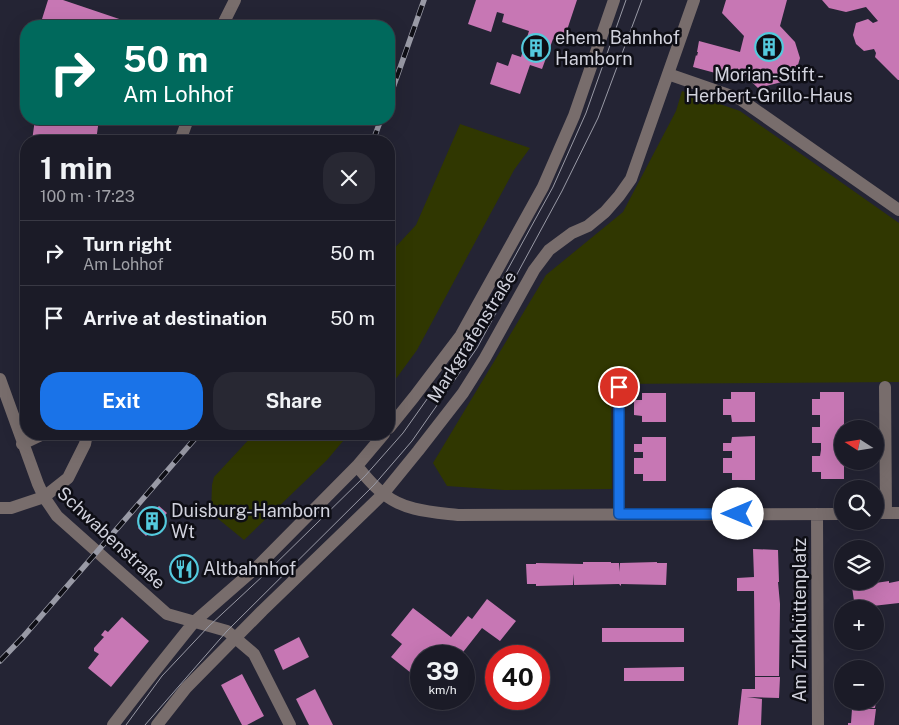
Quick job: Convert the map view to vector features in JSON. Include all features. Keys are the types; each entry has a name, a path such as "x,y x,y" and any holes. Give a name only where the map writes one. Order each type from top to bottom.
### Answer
{"street":[{"path":"225,20 235,0"},
{"name":"Markgrafenstraße","path":"395,421 460,335 543,188 574,116 614,0"},
{"name":"Markgrafenstraße","path":"157,725 185,690 269,604 383,494 463,393 485,358 534,270 549,250 572,234 588,226 605,212 623,190 631,179 694,0"},
{"path":"668,74 740,99 899,210"},
{"path":"0,379 20,438"},
{"path":"619,387 619,514"},
{"path":"885,387 887,513"},
{"path":"21,440 44,497 68,478 85,440"},
{"path":"22,444 30,440"},
{"path":"113,725 194,622 257,567 356,466 379,440"},
{"path":"356,466 383,494 397,503 425,511 458,515 834,514"},
{"name":"Schwabenstraße","path":"0,508 11,508 44,497 57,516 168,614 226,631 236,638 254,654 290,725"},
{"name":"Am Zinkhüttenplatz","path":"817,514 818,725"}],"green space":[{"path":"682,91 740,111 899,223 899,382 611,384 612,489 504,490 447,486 433,463 546,275 623,212 676,111"},
{"path":"460,124 530,148 514,170 417,350 395,380 395,248 416,225"},
{"path":"248,440 344,440 327,460 244,540 211,513 214,477"}],"building":[{"path":"48,0 63,0 122,20 44,20 42,19"},
{"name":"ehem. Bahnhof Hamborn","path":"476,0 577,0 563,42 553,39 542,69 530,65 520,94 490,84 497,62 508,66 512,54 521,57 529,31 502,22 504,14 497,12 491,32 468,24"},
{"name":"Morian-Stift - Herbert-Grillo-Haus","path":"726,0 787,0 780,26 795,42 800,58 794,79 758,88 737,68 734,78 693,67 699,41 740,52 744,36 722,13"},
{"name":"Morian-Stift - Herbert-Grillo-Haus","path":"822,0 899,0 899,80 875,57 874,49 864,51 856,44 853,35 856,23 868,19 873,23 878,21 866,7 846,12 829,8"},
{"path":"34,125 98,125 97,135 33,135"},
{"path":"731,392 755,392 755,422 732,422 731,415 723,415 723,399 731,399"},
{"path":"820,392 844,392 844,420 834,420 834,470 844,470 844,479 821,479 821,472 812,472 812,456 820,456 821,443 812,443 812,427 820,427 820,415 812,415 812,399 820,399"},
{"path":"642,393 666,393 666,422 642,422 642,416 634,415 634,400 642,400"},
{"path":"755,436 755,480 732,480 732,473 723,473 723,458 732,458 732,451 723,451 723,443 731,443 732,437"},
{"path":"642,437 666,437 666,481 643,481 643,474 634,474 634,458 643,458 643,452 634,452 634,444 642,444"},
{"name":"Duisburg-Hamborn Wt","path":"159,506 167,513 146,536 138,528"},
{"path":"753,549 778,550 780,604 779,676 755,676 754,591 737,591 737,578 754,577"},
{"name":"Altbahnhof","path":"179,556 198,572 188,583 169,567"},
{"path":"583,562 619,563 620,572 620,563 667,563 666,585 574,585 573,574 573,585 536,586 536,584 527,584 526,564 583,564"},
{"path":"889,581 889,583 899,581 899,603 884,605 884,600 854,600 852,590 884,590 884,582"},
{"path":"487,599 516,621 500,641 482,628 469,645 410,645 410,672 391,657 402,644 391,635 413,608 451,637 468,616 472,619"},
{"path":"122,617 149,641 111,687 88,668 99,654 94,651 94,648 104,637 101,635 105,630 108,632"},
{"path":"602,628 684,628 684,642 602,642"},
{"path":"299,637 309,657 283,670 274,650"},
{"path":"684,667 684,681 624,681 624,668"},
{"path":"242,674 264,716 247,725 242,725 221,685"},
{"path":"755,677 780,677 779,698 747,697 762,699 761,725 738,725 742,689 755,689"},
{"path":"315,689 333,725 309,725 296,699"},
{"path":"852,710 876,710 874,725 848,725 848,723 851,723"}],"tram line":[{"path":"126,725 162,676 209,626 365,476 403,433 469,340 553,187 586,113 626,0"},
{"path":"145,725 227,631 374,485 412,441 477,348 562,191 598,118 642,0"}],"railway":[{"path":"395,82 424,0"},
{"path":"375,135 379,125"},
{"path":"0,661 194,440"}],"place":[{"name":"Morian-Stift - Herbert-Grillo-Haus","path":"769,47"},
{"name":"ehem. Bahnhof Hamborn","path":"536,48"},
{"name":"Duisburg-Hamborn Wt","path":"152,521"},
{"name":"Altbahnhof","path":"184,569"}],"route":[{"path":"619,387 619,514 738,514"}]}
